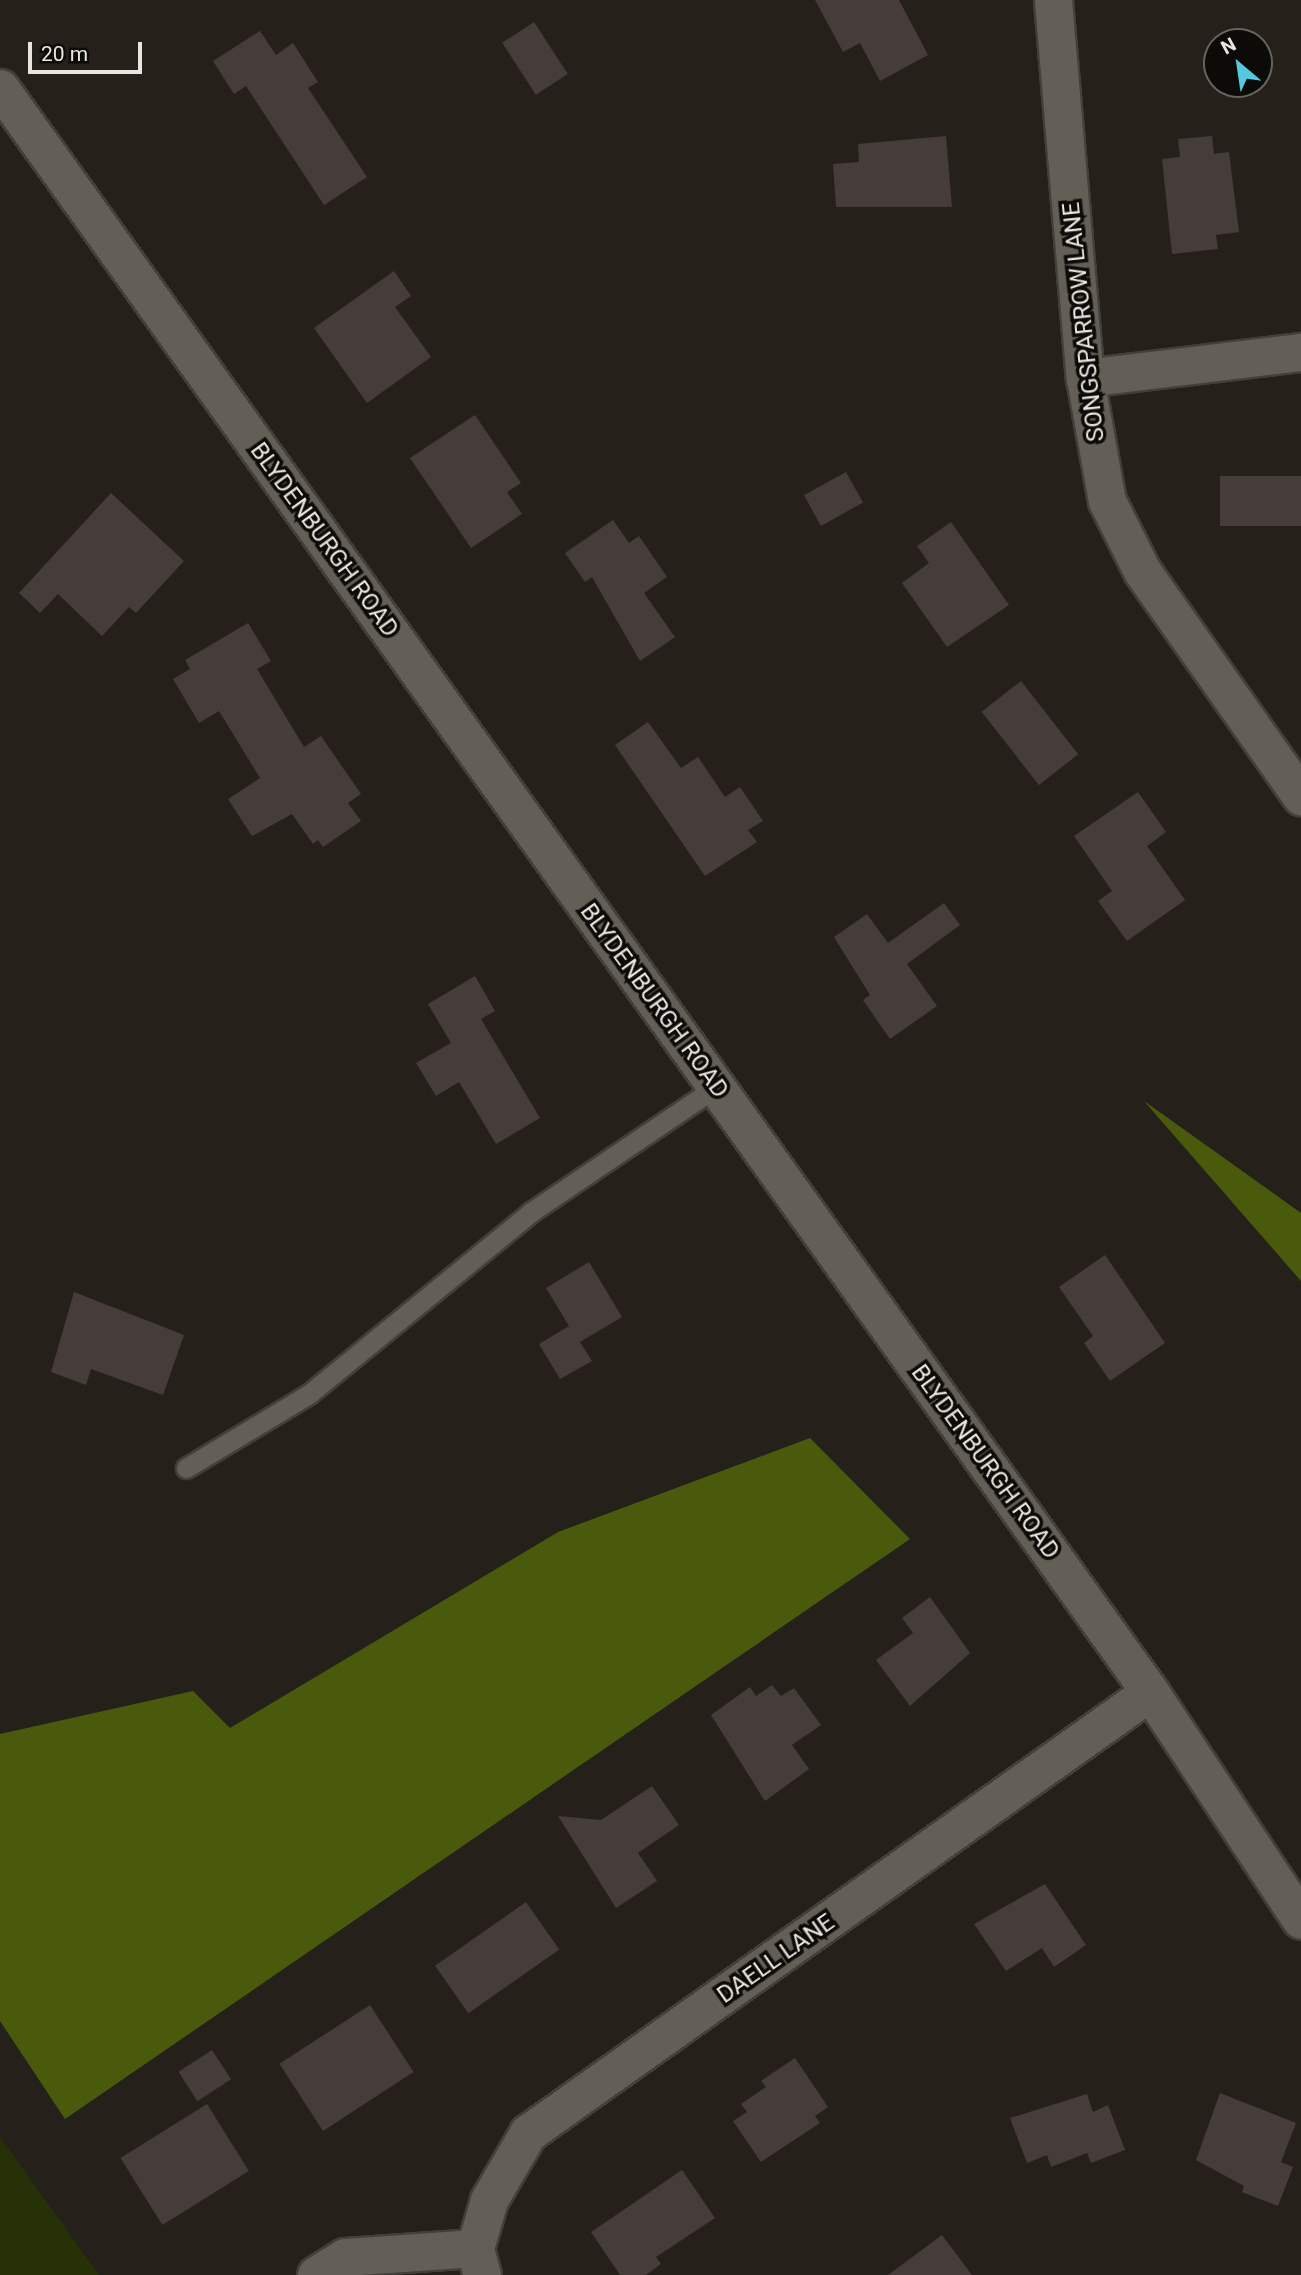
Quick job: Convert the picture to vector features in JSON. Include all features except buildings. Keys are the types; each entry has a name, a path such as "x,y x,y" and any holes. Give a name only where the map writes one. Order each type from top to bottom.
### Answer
{"street":[{"name":"SONGSPARROW LANE","path":"1053,0 1085,377 1107,501 1142,571 1301,796"},
{"name":"BLYDENBURGH ROAD","path":"0,88 1150,1692 1301,1920"},
{"path":"1085,377 1301,352"},
{"name":"DAELL LANE","path":"479,2262 507,2163 559,2107 1150,1692"},
{"path":"316,2275 345,2257 479,2262"}],"lane":[{"path":"186,1468 309,1394 531,1212 716,1087"}],"green space":[{"path":"1144,1101 1301,1213 1301,1281"},
{"path":"810,1438 910,1539 65,2119 0,2021 0,1734 193,1691 230,1728 558,1532"},
{"path":"0,2137 99,2275 0,2275"}]}
